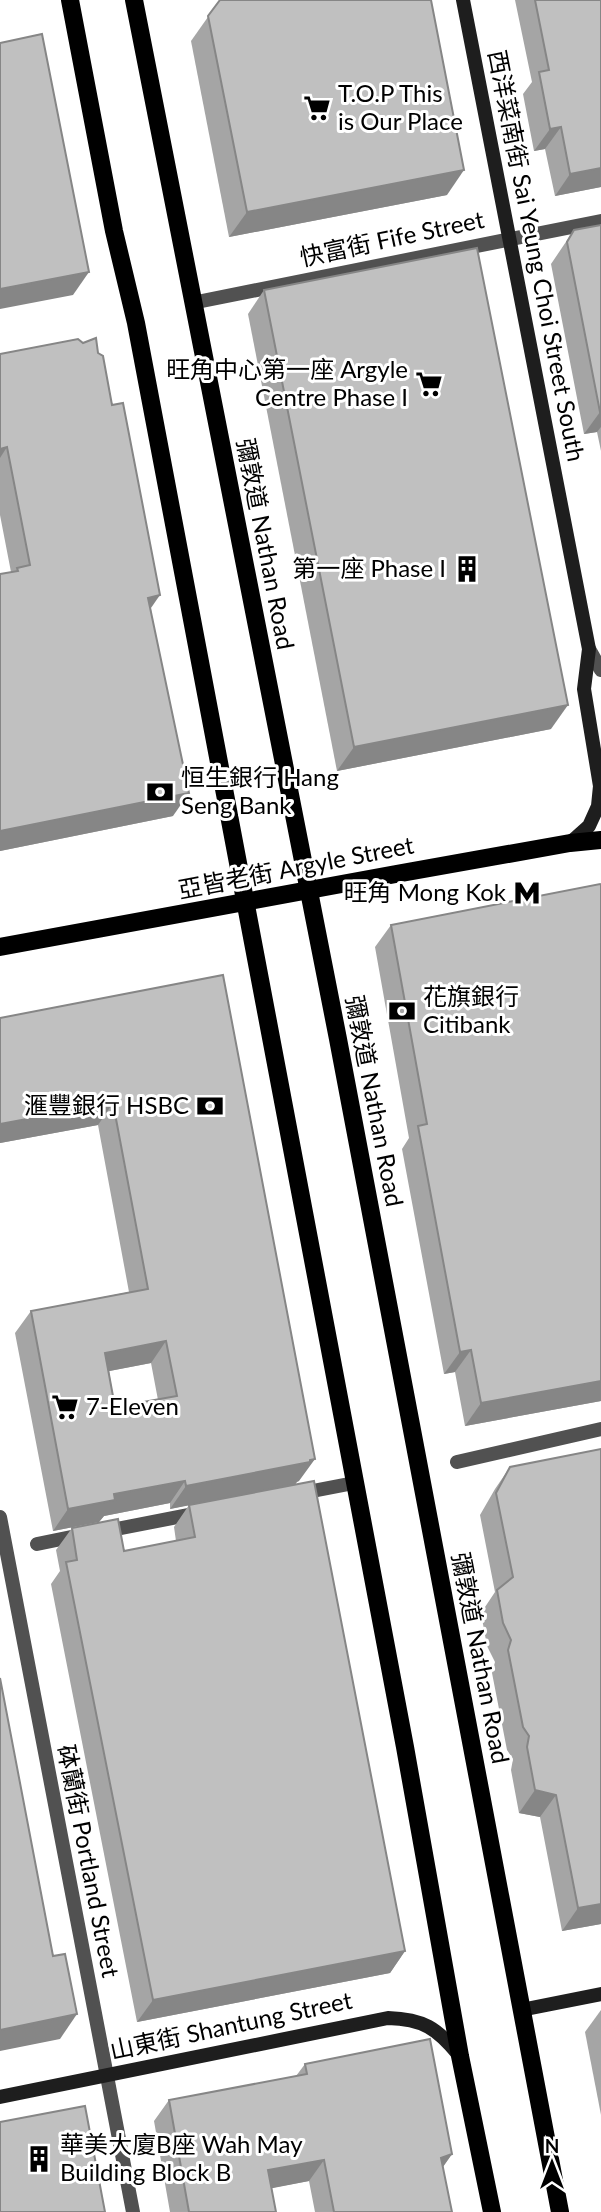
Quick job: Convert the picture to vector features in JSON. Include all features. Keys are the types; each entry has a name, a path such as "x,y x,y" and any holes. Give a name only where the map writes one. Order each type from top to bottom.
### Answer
{"main road":[{"path":"70,0 114,231 135,323 405,1747 460,2056 492,2212"},
{"name":"彌敦道 Nathan Road","path":"134,0 308,890 560,2212"},
{"name":"亞皆老街 Argyle Street","path":"0,947 570,843 601,840"}],"street":[{"name":"西洋菜南街 Sai Yeung Choi Street South","path":"463,0 589,649 584,689 600,786 598,806 589,826 570,843"},
{"name":"快富街 Fife Street","path":"192,303 601,221"},
{"path":"589,649 601,670"},
{"path":"457,1462 601,1429"},
{"path":"287,1496 354,1483"},
{"path":"37,1544 208,1511"},
{"name":"砵蘭街 Portland Street","path":"0,1517 133,2212"},
{"path":"521,2010 601,1994"},
{"name":"山東街 Shantung Street","path":"0,2097 387,2018 409,2019 428,2026 444,2037 460,2056"}],"building":[{"path":"220,0 431,0 464,170 247,212 208,16"},
{"path":"535,0 601,0 601,168 570,174 561,127 550,129 539,72 549,70"},
{"path":"42,34 89,272 0,289 0,43"},
{"path":"601,225 600,412 567,242 574,230"},
{"name":"第一座 Phase I","path":"477,248 568,705 354,747 264,290"},
{"path":"96,338 98,353 103,356 112,405 123,403 160,595 148,598 189,793 0,831 0,574 18,571 17,568 30,565 7,447 0,449 0,354 78,339 83,343"},
{"path":"600,884 601,1381 481,1403 471,1350 460,1352 418,1126 427,1124 391,925"},
{"path":"223,975 315,1459 186,1486 185,1481 114,1494 115,1500 68,1509 31,1311 148,1289 113,1103 0,1124 0,1018","holes":["166,1341 177,1396 115,1407 105,1353"]},
{"path":"601,1449 601,1904 578,1908 556,1795 535,1790 527,1747 529,1736 523,1727 508,1650 511,1640 503,1623 497,1590 513,1577 496,1493 510,1467"},
{"path":"314,1481 405,1951 153,2000 66,1562 77,1560 72,1528 118,1519 124,1551 195,1537 189,1505"},
{"path":"0,1678 53,1956 65,1954 77,2014 0,2030"},
{"path":"430,2039 452,2154 441,2158 452,2212 334,2212 324,2160 268,2170 276,2212 189,2212 169,2100 307,2074 305,2064"},
{"path":"85,2106 105,2212 0,2212 0,2122"}],"place":[{"name":"T.O.P This is Our Place","path":"317,108"},
{"name":"旺角中心第一座 Argyle Centre Phase I","path":"429,384"},
{"name":"第一座 Phase I","path":"467,569"},
{"name":"恒生銀行 Hang Seng Bank","path":"160,792"},
{"name":"旺角 Mong Kok","path":"527,893"},
{"name":"花旗銀行 Citibank","path":"402,1011"},
{"name":"滙豐銀行 HSBC","path":"210,1106"},
{"name":"7-Eleven","path":"65,1407"},
{"name":"華美大廈B座 Wah May Building Block B","path":"39,2159"}]}
